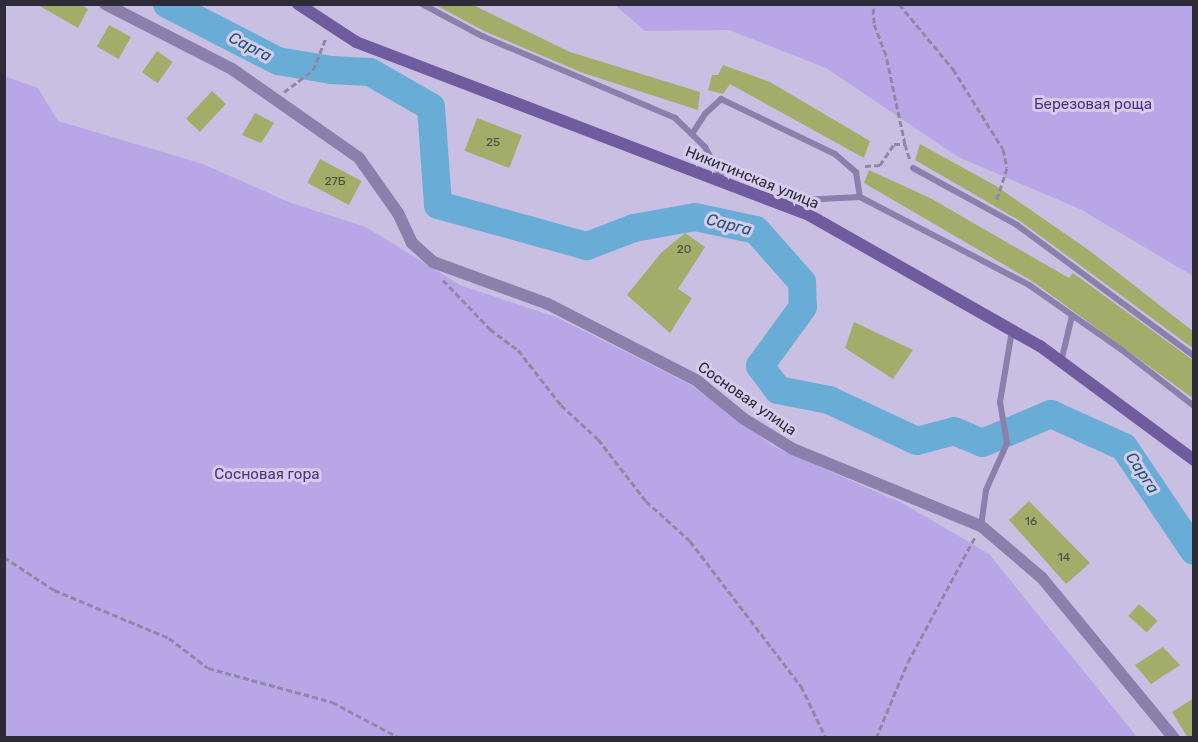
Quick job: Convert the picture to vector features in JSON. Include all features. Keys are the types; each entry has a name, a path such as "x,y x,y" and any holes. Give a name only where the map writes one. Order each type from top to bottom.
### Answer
{"street":[{"path":"105,4 232,69 275,102 359,158 376,178 412,243 433,262"},
{"name":"Никитинская улица","path":"297,4 356,42 809,215 1011,330 1061,362 1194,460"},
{"name":"Сосновая улица","path":"433,262 548,304 696,380 744,419 793,449 981,526 1042,578 1173,738"}],"lane":[{"path":"422,4 482,36 675,118 705,147 725,183"},
{"path":"692,134 705,114 721,99 835,154 856,172 860,196"},
{"path":"913,168 1017,225 1194,356"},
{"path":"775,202 860,196 989,262 1072,316 1194,406"},
{"path":"1061,362 1072,316"},
{"path":"981,526 986,490 1007,443 1000,402 1011,330"}],"path":[{"path":"856,172 867,164 879,165 894,144 905,144 886,55 874,23 873,4"},
{"path":"899,4 953,69 1004,148 1007,168 993,212"},
{"path":"275,102 299,77 313,70 331,26"},
{"path":"433,262 447,288 525,357 561,405 598,438 646,501 690,541 801,686 826,738"},
{"path":"876,738 908,662 981,526"},
{"path":"4,557 54,590 169,638 208,668 332,702 400,738"}],"green space":[{"name":"Березовая роща","path":"615,5 1193,5 1193,276 1080,209 958,157 826,68 729,30 645,31"},
{"name":"Сосновая гора","path":"4,76 38,88 58,121 203,164 291,203 366,227 460,285 556,317 691,385 773,446 904,504 989,554 1137,737 5,737"}],"building":[{"path":"36,4 80,4 88,9 78,28"},
{"path":"434,4 471,4 570,52 700,92 698,110 583,73 484,31"},
{"path":"109,25 131,37 119,59 97,47"},
{"path":"157,51 173,62 158,83 142,72"},
{"path":"723,65 770,82 870,141 864,158 730,84 723,94 708,90 712,75 718,75"},
{"path":"212,91 226,104 200,132 186,119"},
{"path":"255,113 274,123 261,143 242,135"},
{"path":"477,118 522,135 509,168 464,151"},
{"path":"920,144 996,186 1090,251 1194,332 1194,349 1020,221 915,160"},
{"path":"320,159 361,181 349,205 307,183"},
{"path":"869,170 930,198 1069,278 1073,273 1194,361 1194,399 1032,281 864,183"},
{"path":"685,233 705,247 678,289 692,298 670,333 627,295 661,253"},
{"path":"854,322 913,350 893,379 845,348"},
{"path":"1029,501 1090,563 1066,584 1009,520"},
{"path":"1139,604 1158,621 1147,633 1128,616"},
{"path":"1163,647 1180,665 1151,684 1135,665"},
{"path":"1194,698 1194,738 1188,738 1172,712"}],"waterway":[{"name":"Сарга","path":"167,4 278,61 331,70 370,72 431,107 438,205 587,246 634,228 695,217 756,230 802,282 803,307 760,366 778,390 829,400 917,441 954,431 982,443 1051,414 1124,447 1194,551"}]}
